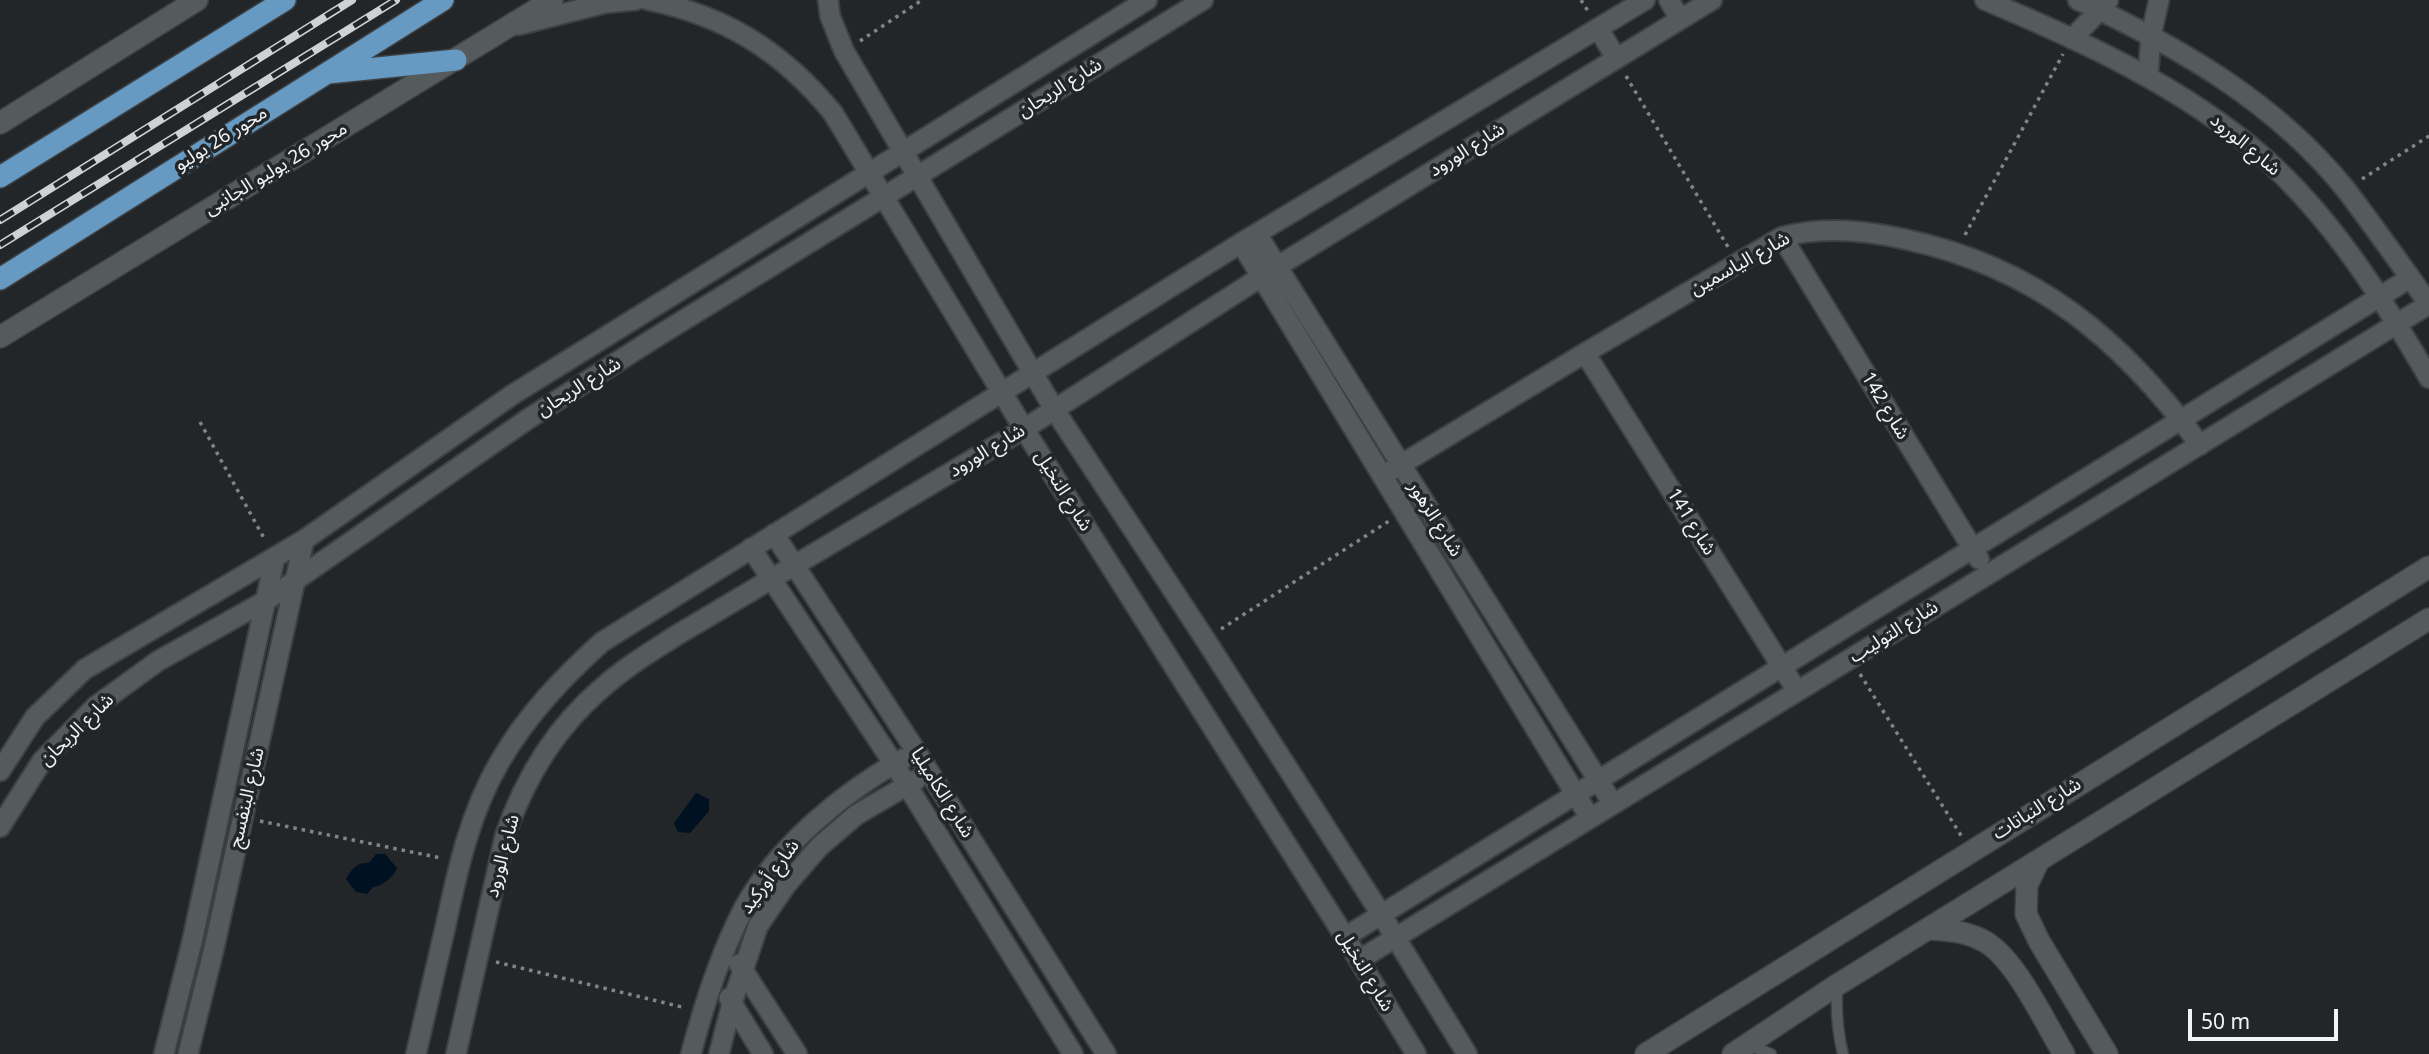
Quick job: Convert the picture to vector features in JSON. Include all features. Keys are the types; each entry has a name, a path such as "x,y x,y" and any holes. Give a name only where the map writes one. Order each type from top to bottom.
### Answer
{"highway":[{"path":"0,177 285,0"},
{"name":"محور 26 يوليو","path":"0,279 443,0"},
{"path":"323,74 456,60"}],"street":[{"path":"0,123 197,0"},
{"name":"محور 26 يوليو الجانبى","path":"0,337 552,0"},
{"path":"510,26 605,3 636,0"},
{"name":"شارع النخيل","path":"648,0 721,22 771,52 814,90 833,113 1024,429 1416,1054"},
{"name":"شارع النخيل","path":"828,0 830,16 844,51 1054,409 1205,639 1467,1054"},
{"name":"شارع الريحان","path":"0,771 34,717 85,669 304,540 512,394 1147,0"},
{"name":"شارع الريحان","path":"0,827 42,761 96,706 158,661 267,600 527,419 1203,0"},
{"name":"شارع الورود","path":"416,1054 460,862 481,799 520,730 544,698 602,642 1249,238 1645,0"},
{"path":"1670,0 1680,19"},
{"name":"شارع الورود","path":"456,1054 505,836 513,812 543,756 574,715 601,688 631,664 677,635 1024,429 1269,271 1712,0"},
{"name":"شارع الورود","path":"1985,0 2072,38 2148,78 2195,105 2262,156 2296,190 2327,227 2380,297 2429,378"},
{"name":"شارع الورود","path":"2078,0 2104,5 2193,58 2237,88 2297,139 2346,190 2429,304"},
{"path":"2148,78 2151,35 2159,0"},
{"path":"2072,38 2104,5"},
{"path":"1598,28 1616,58"},
{"name":"شارع الياسمين","path":"1382,476 1782,237 1806,231 1850,231 1889,236 1956,252 2001,270 2035,288 2099,332 2128,358 2200,444"},
{"name":"شارع 142","path":"1782,237 1989,573"},
{"name":"شارع الزهور","path":"1249,238 1382,476 1590,818"},
{"name":"شارع الزهور","path":"1269,271 1401,464 1613,804"},
{"name":"شارع التوليب","path":"1345,937 2410,278"},
{"name":"شارع التوليب","path":"1359,960 2429,304"},
{"path":"639,316 653,340"},
{"name":"شارع 141","path":"1585,353 1797,691"},
{"path":"512,394 527,419"},
{"name":"شارع الكاميليا","path":"774,534 916,751 1106,1054"},
{"name":"شارع البنفسج","path":"188,1054 304,540"},
{"name":"شارع الكاميليا","path":"751,548 894,764 1073,1054"},
{"name":"شارع البنفسج","path":"164,1054 192,942 275,557"},
{"name":"شارع النباتات","path":"1646,1054 2429,566"},
{"path":"662,604 677,635"},
{"path":"1740,1050 1837,985 2429,619"},
{"path":"141,635 158,661"},
{"name":"شارع أوركيد","path":"691,1054 715,972 745,906 774,866 807,828 844,794 916,751"},
{"name":"شارع أوركيد","path":"719,1054 732,1003 758,926 786,885 819,847 856,815 929,772"},
{"path":"2040,859 2027,885 2026,914 2039,941 2107,1054"},
{"path":"1928,929 1957,930 1984,940 2006,958 2064,1054"},
{"path":"192,942 214,948"},
{"path":"728,944 797,1054"},
{"path":"715,972 763,1054"},
{"path":"178,995 200,1001"}],"lane":[{"path":"1837,985 1836,1012 1843,1054"},
{"path":"1740,1050 1771,1054"}],"path":[{"path":"844,51 922,0"},
{"path":"1956,252 2072,38"},
{"path":"1616,58 1738,264"},
{"path":"2346,190 2429,136"},
{"path":"200,422 275,557"},
{"path":"1205,639 1404,512"},
{"path":"1850,659 1971,850"},
{"path":"243,818 460,862"},
{"path":"477,958 702,1011"}],"water":[{"path":"696,793 709,799 709,811 690,833 678,832 674,823"},
{"path":"376,854 385,854 397,868 396,871 367,894 356,892 346,879 355,867 361,863 369,863"}],"railway":[{"path":"0,220 352,0"},
{"path":"0,245 396,0"}]}
